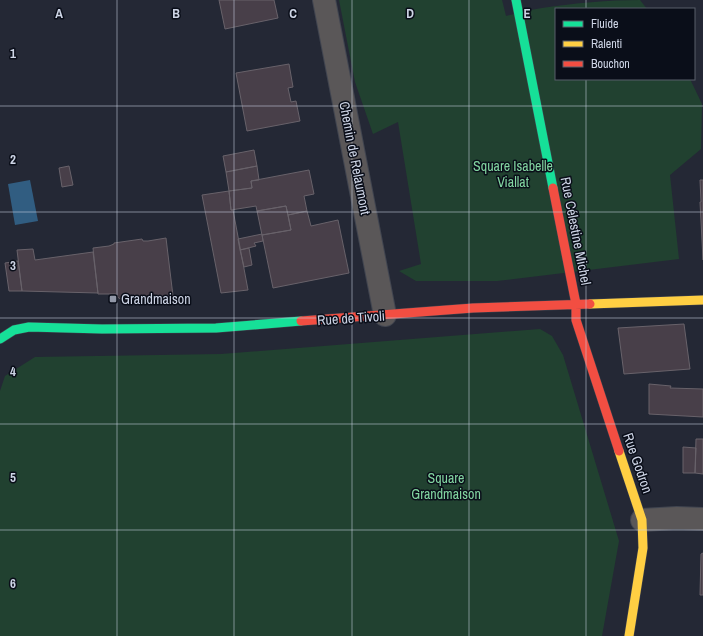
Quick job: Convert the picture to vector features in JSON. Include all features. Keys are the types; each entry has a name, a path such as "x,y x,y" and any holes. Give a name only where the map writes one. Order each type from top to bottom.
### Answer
{"street":[{"name":"Chemin de Relaumont","path":"324,0 385,315"},
{"name":"Rue Célestine Michel","path":"516,0 576,304"},
{"name":"Rue de Tivoli","path":"3,333 29,327 117,329 216,328 473,308 703,300"},
{"name":"Rue Godron","path":"576,304 576,320 642,520 643,548 629,636"},
{"path":"642,520 677,518 703,519"}],"green space":[{"name":"Square Isabelle Viallat","path":"339,0 502,0 506,16 538,9 567,5 604,1 640,0 646,8 555,8 555,80 690,80 702,104 701,149 670,175 679,259 497,281 416,281 399,271 421,264 398,122 373,134 355,82"},
{"name":"Square Grandmaison","path":"540,329 552,336 563,355 619,541 602,636 0,636 0,391 5,376 35,357 221,354"}],"water":[{"path":"30,180 38,221 15,225 8,184"}],"building":[{"path":"219,0 274,0 278,18 225,29"},
{"path":"289,64 293,87 288,88 291,102 296,101 300,121 247,131 236,73"},
{"path":"254,150 257,166 226,172 223,156"},
{"path":"69,166 73,185 62,187 59,168"},
{"path":"257,166 259,180 251,181 252,188 229,191 226,172"},
{"path":"309,170 314,194 304,196 307,211 288,215 286,206 257,211 256,206 231,210 229,191 252,188 251,181"},
{"path":"700,180 703,180 703,260 700,202"},
{"path":"229,191 231,210 233,210 248,290 221,293 202,195"},
{"path":"286,206 291,230 262,235 257,211"},
{"path":"307,211 311,226 338,220 349,273 273,288 262,235 291,230 288,215"},
{"path":"262,234 263,241 254,243 256,246 240,250 238,239"},
{"path":"166,238 173,296 155,296 146,301 126,303 116,296 116,294 98,294 93,248 142,239 143,241 148,241"},
{"path":"249,248 252,265 244,267 240,250"},
{"path":"33,249 35,260 93,252 98,293 22,291 17,250"},
{"path":"18,261 22,291 9,291 5,263"},
{"path":"684,324 690,369 624,374 618,328"},
{"path":"649,384 671,386 670,388 703,389 703,417 649,414"},
{"path":"696,439 703,439 703,474 695,473"},
{"path":"683,447 696,448 695,473 683,473"},
{"path":"703,553 703,595 700,595 701,554"}],"traffic: fast":[{"path":"516,0 553,188"},
{"path":"0,339 14,330 29,327 102,329 216,328 301,321"}],"traffic: slow":[{"path":"590,304 703,300"},
{"path":"619,451 642,520 643,548 629,636"}],"traffic: jam":[{"path":"553,188 576,304 576,320 619,451"},
{"path":"301,321 473,308 590,304"}],"place":[{"name":"Grandmaison","path":"113,299"}]}
